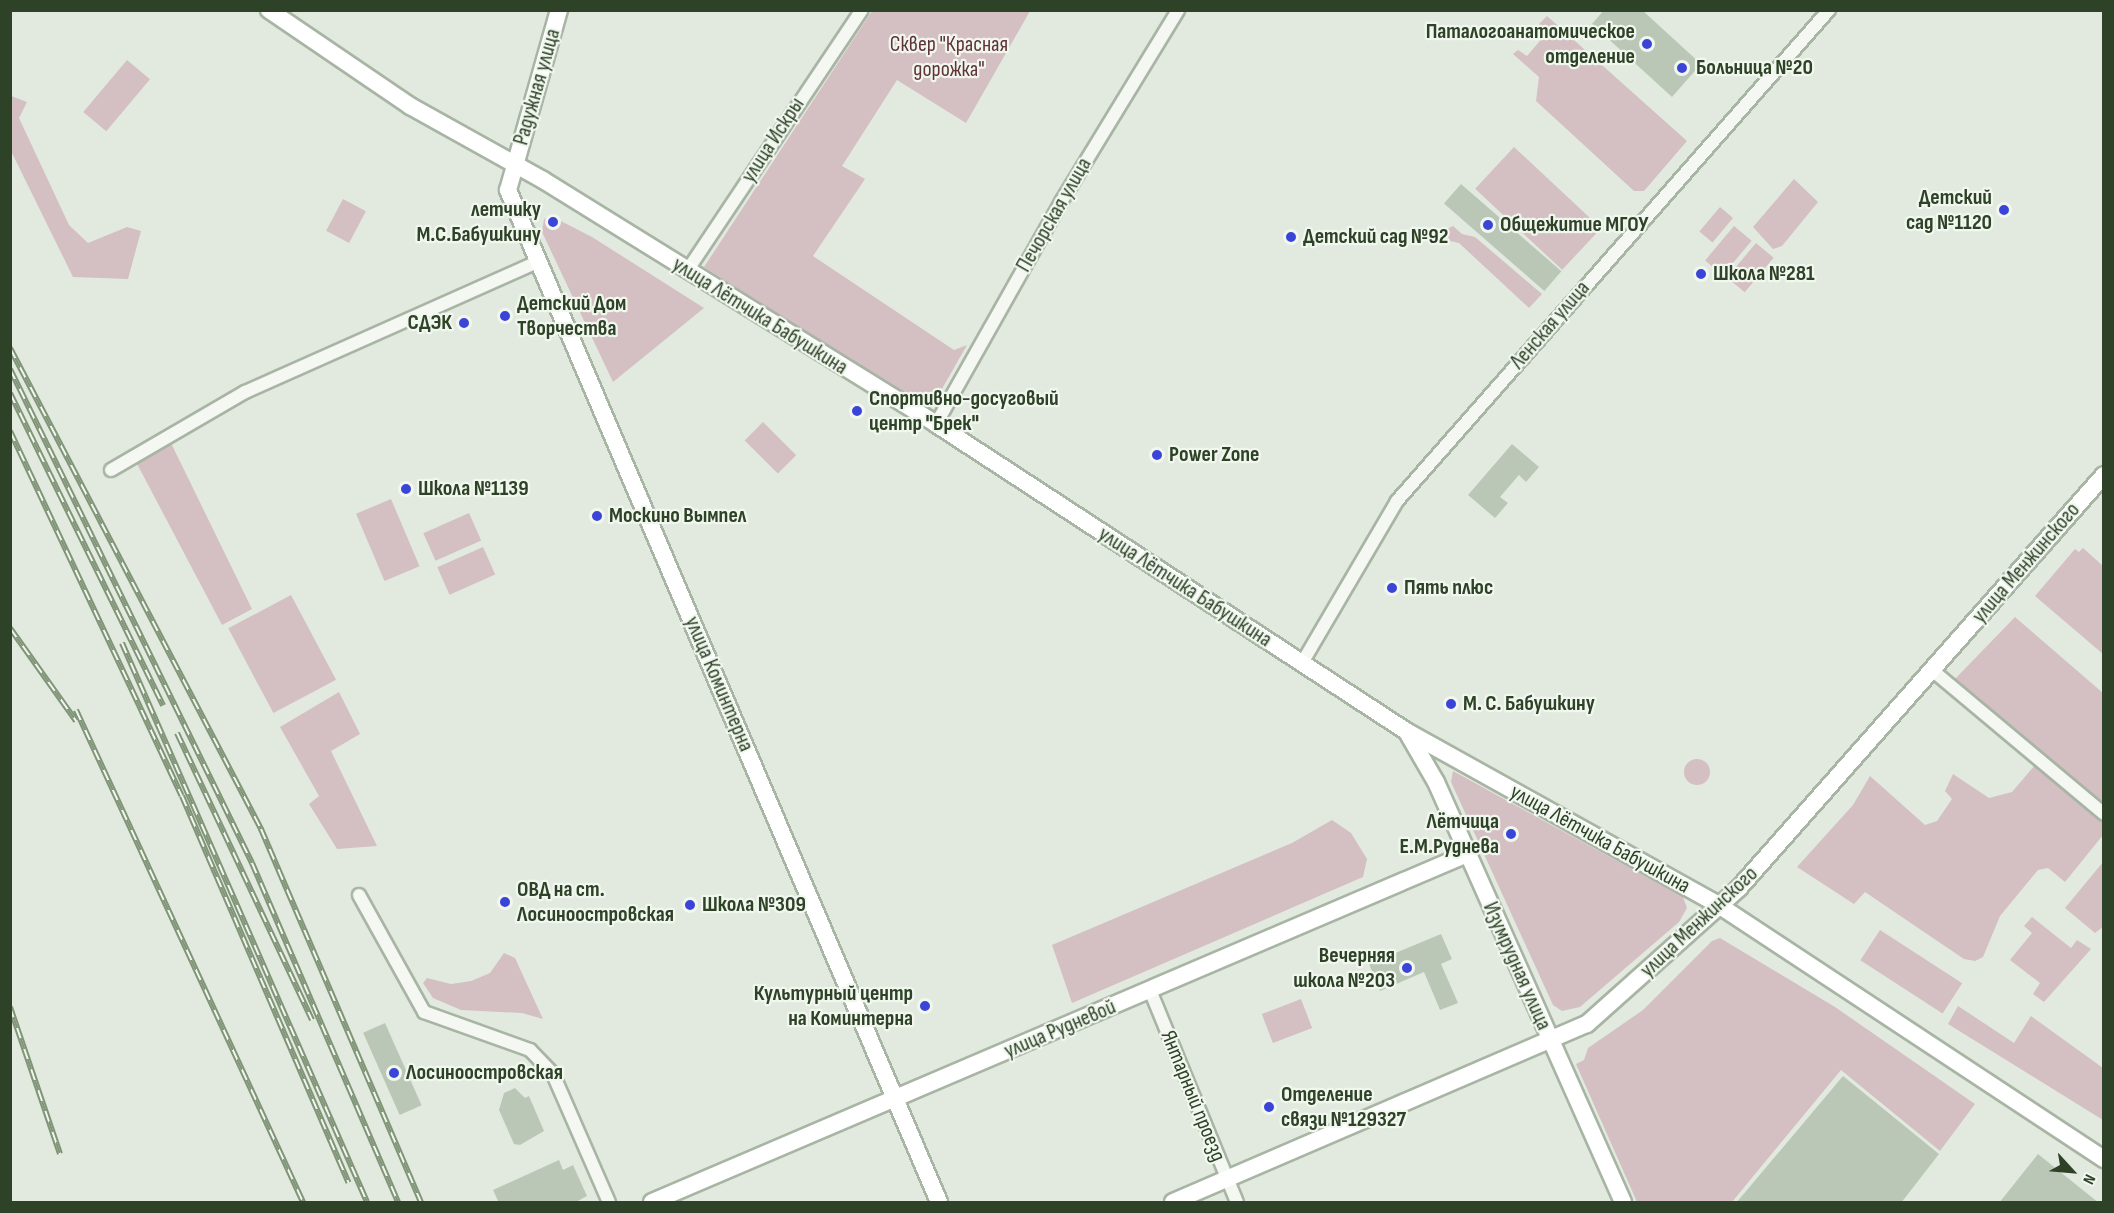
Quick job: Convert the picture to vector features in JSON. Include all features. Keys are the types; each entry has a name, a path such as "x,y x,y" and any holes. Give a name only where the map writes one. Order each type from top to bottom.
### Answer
{"street":[{"name":"улица Лётчика Бабушкина","path":"268,10 404,101 515,164 936,424 1406,731 1720,906 2103,1159"},
{"name":"Радужная улица","path":"515,164 559,10"},
{"name":"улица Искры","path":"687,271 862,10"},
{"name":"Печорская улица","path":"936,424 1061,202 1178,10"},
{"name":"Ленская улица","path":"1302,663 1397,501 1829,10"},
{"name":"улица Коминтерна","path":"515,164 508,190 537,262 939,1203"},
{"path":"111,470 245,392 537,262"},
{"name":"улица Менжинского","path":"1173,1203 1587,1024 1720,906 2103,476"},
{"path":"1932,670 2103,814"},
{"name":"Изумрудная улица","path":"1406,731 1436,782 1623,1203"},
{"name":"улица Рудневой","path":"652,1203 1467,854"},
{"path":"359,895 420,1007 435,1018 530,1050 553,1074 609,1203"},
{"name":"Янтарный проезд","path":"1150,990 1237,1203"}],"green space":[{"name":"Сквер \"Красная дорожка\"","path":"872,11 1030,11 966,123 897,80 842,166 865,179 813,256 954,350 967,345 930,410 704,267"},
{"path":"1547,16 1687,141 1644,191 1634,191 1536,101 1539,77 1513,54 1518,50 1527,56 1545,35 1539,24"},
{"path":"127,60 150,79 106,131 83,112"},
{"path":"11,96 27,102 19,118 69,225 88,243 127,227 141,231 128,279 73,277 11,151"},
{"path":"1514,147 1601,228 1562,270 1475,189"},
{"path":"1794,179 1818,202 1782,246 1773,249 1753,227"},
{"path":"343,199 366,211 349,243 326,231"},
{"path":"1720,207 1733,218 1712,242 1699,232"},
{"path":"551,216 592,237 704,308 613,382 542,232 544,219"},
{"path":"1453,226 1462,234 1475,237 1542,294 1529,308 1459,243 1450,241 1445,230"},
{"path":"1734,226 1752,241 1723,275 1705,260"},
{"path":"1756,243 1774,258 1745,292 1727,277"},
{"path":"763,422 796,455 778,474 745,440"},
{"path":"170,441 252,609 222,625 135,460"},
{"path":"391,499 420,566 385,581 356,514"},
{"path":"469,513 481,540 436,561 423,533"},
{"path":"483,547 495,574 450,595 437,567"},
{"path":"2083,548 2103,566 2103,654 2035,596 2075,549 2079,552"},
{"path":"291,595 336,680 273,713 228,628"},
{"path":"2015,617 2103,693 2103,810 1953,681"},
{"path":"339,692 360,734 331,751 377,846 337,849 309,804 319,796 280,727"},
{"path":"1697,759 1706,763 1710,772 1706,781 1697,785 1688,781 1684,772 1688,763"},
{"path":"2035,765 2103,822 2103,835 2065,882 2048,868 2038,870 2000,916 1983,957 1975,961 1964,959 1865,892 1854,904 1797,867 1853,805 1870,776 1925,825 1937,821 1952,799 1945,791 1953,774 1989,798 2012,792"},
{"path":"1453,771 1683,897 1687,908 1679,922 1580,1007 1562,1011 1553,1005 1451,782"},
{"path":"1332,820 1351,833 1367,859 1363,877 1072,1003 1052,945 1292,843"},
{"path":"2103,862 2103,927 2095,933 2065,908"},
{"path":"2032,917 2071,948 2077,940 2091,949 2044,1002 2033,994 2040,983 2010,960 2032,933 2024,926"},
{"path":"1880,930 1962,983 1943,1014 1860,960"},
{"path":"1720,938 1835,1007 1975,1104 1940,1151 1841,1070 1732,1202 1637,1202 1576,1064 1584,1060 1588,1048 1643,1010 1712,941"},
{"path":"504,953 515,958 543,1019 522,1013 461,1010 433,998 423,983 427,978 451,984 471,981 490,973"},
{"path":"1301,999 1312,1028 1273,1043 1262,1014"},
{"path":"1958,1006 2014,1043 2031,1016 2103,1068 2103,1120 1948,1024"}],"building":[{"name":"Паталогоанатомическое отделение","path":"1604,10 1642,10 1701,64 1672,97 1592,24"},
{"name":"Общежитие МГОУ","path":"1461,184 1561,271 1544,291 1444,204"},
{"path":"1512,444 1539,467 1526,482 1519,475 1500,497 1508,503 1495,518 1468,495"},
{"name":"Вечерняя школа №203","path":"1441,934 1452,959 1441,964 1458,1003 1440,1010 1424,972 1380,991 1369,964"},
{"name":"Лосиноостровская","path":"385,1023 422,1105 400,1115 363,1033"},
{"path":"1843,1076 1939,1154 1901,1203 1736,1203"},
{"path":"515,1088 525,1098 529,1096 544,1131 520,1145 514,1144 499,1110 504,1093"},
{"path":"2038,1154 2099,1203 1999,1203"},
{"path":"559,1160 563,1170 573,1165 587,1196 574,1203 499,1203 493,1190"}],"railway":[{"path":"10,348 261,829 421,1202"},
{"path":"10,369 252,863 398,1202"},
{"path":"10,393 163,706"},
{"path":"10,431 182,796 349,1183"},
{"path":"10,628 76,721"},
{"path":"122,643 367,1202"},
{"path":"76,710 303,1202"},
{"path":"177,733 312,1020"},
{"path":"10,1007 60,1154"}],"place":[{"name":"Паталогоанатомическое отделение","path":"1647,44"},
{"name":"Больница №20","path":"1682,68"},
{"name":"Детский сад №1120","path":"2004,210"},
{"name":"летчику М.С.Бабушкину","path":"553,222"},
{"name":"Общежитие МГОУ","path":"1488,225"},
{"name":"Детский сад №92","path":"1291,237"},
{"name":"Школа №281","path":"1701,274"},
{"name":"Детский Дом Творчества","path":"505,316"},
{"name":"СДЭК","path":"464,323"},
{"name":"Спортивно-досуговый центр \"Брек\"","path":"857,411"},
{"name":"Power Zone","path":"1157,455"},
{"name":"Школа №1139","path":"406,489"},
{"name":"Москино Вымпел","path":"597,516"},
{"name":"Пять плюс","path":"1392,588"},
{"name":"М. С. Бабушкину","path":"1451,704"},
{"name":"Лётчица Е.М.Руднева","path":"1511,834"},
{"name":"ОВД на ст. Лосиноостровская","path":"505,902"},
{"name":"Школа №309","path":"690,905"},
{"name":"Вечерняя школа №203","path":"1407,968"},
{"name":"Культурный центр на Коминтерна","path":"925,1006"},
{"name":"Лосиноостровская","path":"394,1073"},
{"name":"Отделение связи №129327","path":"1269,1107"}]}
